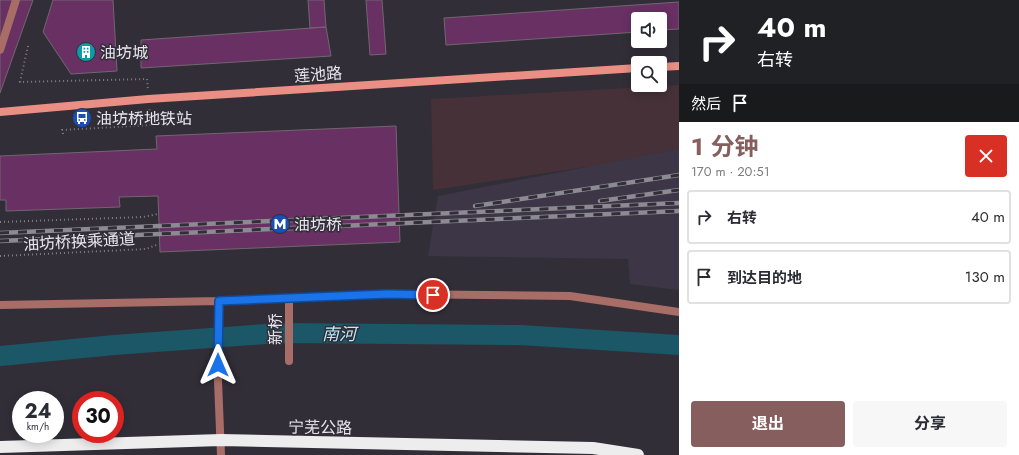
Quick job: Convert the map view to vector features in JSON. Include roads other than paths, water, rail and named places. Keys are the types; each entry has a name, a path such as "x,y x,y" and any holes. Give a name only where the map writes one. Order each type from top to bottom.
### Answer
{"highway":[{"name":"宁芜公路","path":"0,447 221,440 593,448 638,455"}],"street":[{"path":"0,50 16,0"},
{"path":"667,67 679,66"},
{"name":"莲池路","path":"0,112 148,99 631,68"},
{"path":"0,305 219,301 388,294 570,296 679,312"},
{"name":"新桥","path":"289,299 289,361"},
{"path":"219,301 218,381 221,455"}],"waterway":[{"name":"南河","path":"0,356 114,345 280,333 520,335 679,345"}],"railway":[{"path":"475,206 679,175"},
{"path":"600,201 679,190"},
{"path":"0,233 679,203"},
{"path":"0,241 679,211"}],"place":[{"name":"油坊城","path":"86,52"},
{"name":"油坊桥地铁站","path":"82,118"},
{"name":"油坊桥","path":"280,224"}]}
